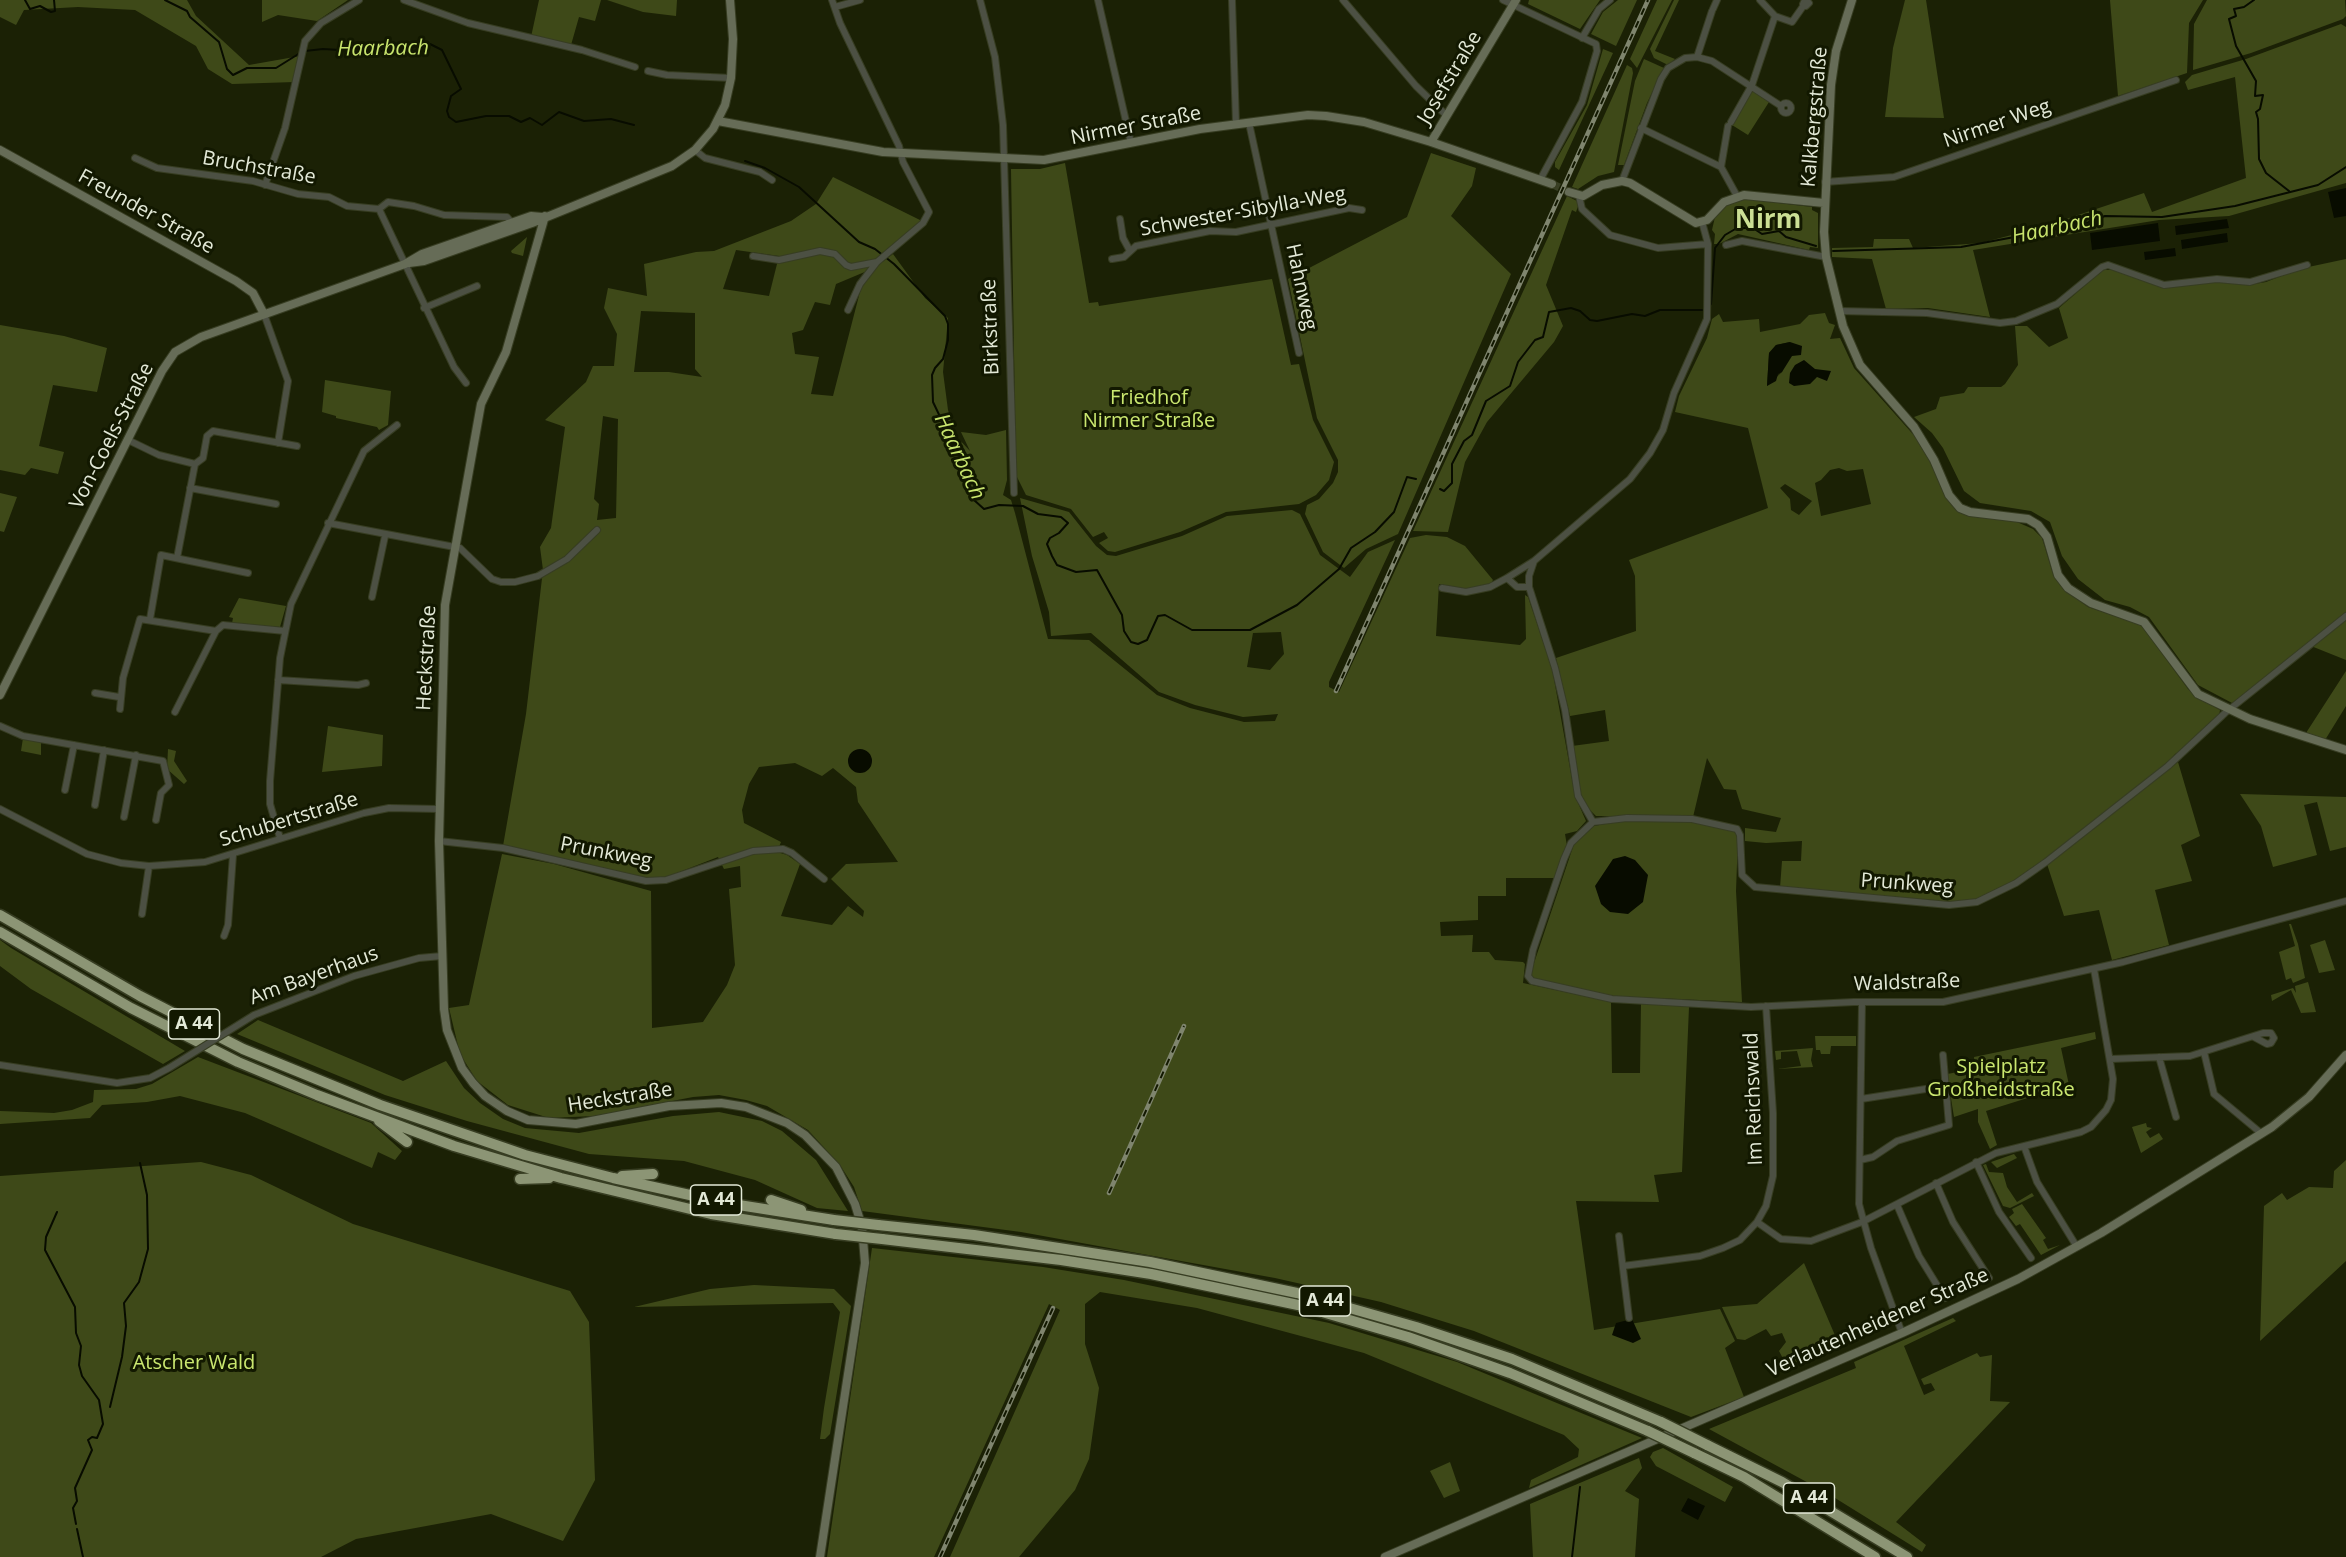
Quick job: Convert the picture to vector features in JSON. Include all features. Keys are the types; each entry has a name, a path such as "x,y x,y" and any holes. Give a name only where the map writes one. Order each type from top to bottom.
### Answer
{"highway":[{"name":"A 44","path":"0,915 140,996 263,1057 380,1105 525,1155 613,1178 726,1203 834,1220 974,1234 1140,1260 1297,1293 1416,1327 1512,1359 1661,1422 1782,1482 1907,1557"},
{"name":"A 44","path":"0,932 131,1008 238,1062 454,1146 561,1178 711,1215 836,1234 1139,1272 1298,1305 1429,1344 1561,1393 1648,1431 1744,1478 1875,1557"},
{"path":"375,1117 408,1142"},
{"path":"613,1178 653,1174"},
{"path":"520,1179 561,1178"},
{"path":"771,1200 821,1218"}],"main road":[{"name":"Von-Coels-Straße","path":"514,226 525,226 672,166 695,150 718,121 731,78 733,39 730,0"},
{"name":"Kalkbergstraße","path":"1851,0 1836,51 1824,203 1826,258 1839,311 1852,351 1860,365 1914,427 1934,460 1949,495 1960,508 1970,512 2028,519 2038,525 2046,537 2058,574 2068,588 2091,603 2144,622 2198,694 2229,710 2346,750"},
{"name":"Josefstraße","path":"1431,142 1515,3"},
{"name":"Nirmer Straße","path":"718,121 902,154 1002,159 1060,158 1236,124 1326,116 1364,122 1431,142 1552,184"},
{"name":"Freunder Straße","path":"0,150 236,281 253,293 264,314"},
{"path":"1569,192 1579,196 1608,183 1622,181 1630,183 1688,220 1702,222 1724,202 1737,196 1824,203"},
{"name":"Von-Coels-Straße","path":"0,695 162,371 175,352 192,341 407,264 424,261 514,226 531,216 544,217"},
{"name":"Heckstraße","path":"544,217 506,352 483,398 455,547 443,636 438,809 444,1009 453,1051 473,1083 485,1096 507,1111 528,1120 576,1124 695,1103 721,1103 766,1113 805,1135 836,1167 855,1204 862,1227 865,1263 861,1306 820,1557"},
{"path":"525,226 536,233 538,240"},
{"name":"Verlautenheidener Straße","path":"1385,1557 1902,1333 2018,1279 2077,1247 2262,1134 2309,1097 2346,1055"}],"street":[{"path":"265,185 285,128 304,46 321,23 359,0"},
{"path":"404,0 468,23 582,50 635,67"},
{"path":"848,310 860,284 879,260 922,223 928,212 927,205 903,162 902,154 840,23 833,3 860,0"},
{"name":"Birkstraße","path":"980,0 994,57 1003,125 1002,159 1014,493"},
{"path":"1098,0 1131,143"},
{"path":"1232,0 1236,124"},
{"path":"1343,0 1416,86 1446,115"},
{"path":"1503,0 1515,3 1596,44 1597,51 1582,102 1540,180"},
{"path":"1582,38 1599,9 1610,0"},
{"path":"1697,57 1717,0"},
{"path":"1760,0 1775,16 1792,22 1805,2"},
{"path":"1721,167 1730,124 1752,85 1775,16"},
{"path":"1622,181 1661,79 1668,68 1685,58 1697,57 1712,61 1781,106"},
{"path":"648,71 667,75 731,78"},
{"name":"Nirmer Weg","path":"1825,182 1894,177 2175,80"},
{"name":"Hahnweg","path":"1249,123 1299,353"},
{"path":"1641,128 1721,167 1737,196"},
{"path":"695,150 705,158 760,171 772,180"},
{"name":"Bruchstraße","path":"135,158 157,168 253,181 298,194 329,197 347,206 379,209 388,202 414,206 444,215 507,218 514,226"},
{"path":"1579,196 1582,209 1610,235 1658,248 1708,244"},
{"name":"Schwester-Sibylla-Weg","path":"1112,259 1124,257 1136,246 1210,231 1236,232 1349,208 1362,210"},
{"path":"379,209 407,264 424,308 458,375 466,383"},
{"name":"Schwester-Sibylla-Weg","path":"1120,219 1122,238 1130,251"},
{"path":"1442,588 1466,592 1491,587 1507,578 1534,561 1630,479 1658,438 1674,393 1707,319 1708,244 1702,222"},
{"path":"1726,245 1742,241 1826,258"},
{"path":"753,256 779,260 820,251 835,254 846,265 852,267 879,260"},
{"path":"1839,311 1927,313 2000,323 2016,321 2057,304 2102,267 2108,265 2164,285 2217,279 2250,282 2307,265"},
{"path":"424,308 477,286"},
{"path":"264,314 288,381 278,443"},
{"path":"280,838 270,804 278,680 291,603 364,451 397,425"},
{"path":"177,558 195,464 203,458 209,431 297,446"},
{"path":"128,440 159,455 195,464"},
{"path":"190,488 276,504"},
{"path":"328,523 385,536 394,535 460,548 492,579 515,582 538,576 567,559 597,530"},
{"path":"372,597 385,536"},
{"path":"150,619 161,555 248,573"},
{"path":"1534,561 1529,576 1529,587 1555,668 1565,710 1578,796 1593,822"},
{"path":"1507,578 1517,586 1529,587"},
{"name":"Prunkweg","path":"1593,822 1627,818 1683,818 1737,829 1740,835 1742,875 1755,887 1962,905 1993,896 2046,862 2168,766 2229,710 2346,616"},
{"path":"120,709 119,698 137,623 143,618 216,631"},
{"path":"175,712 216,631 223,625 285,631"},
{"path":"278,680 357,685 366,683"},
{"path":"95,693 119,698"},
{"path":"0,726 23,736 164,761 169,785 161,793 156,820"},
{"path":"65,790 74,745"},
{"path":"94,805 104,750"},
{"path":"124,817 136,755"},
{"name":"Schubertstraße","path":"0,809 87,854 121,863 178,866 233,855 280,838 389,808 438,809"},
{"name":"Waldstraße","path":"1593,822 1572,843 1564,859 1528,968 1528,976 1532,981 1612,999 1767,1006 1955,1001 2094,969 2346,900"},
{"name":"Prunkweg","path":"439,841 502,848 646,881 666,880 753,851 783,849 792,853 824,879"},
{"path":"224,936 228,925 233,855"},
{"path":"142,914 149,866"},
{"name":"Am Bayerhaus","path":"0,1065 117,1083 150,1078 254,1015 354,976 419,958 442,956"},
{"path":"1757,1222 1781,1239 1811,1241 1862,1222 1996,1153 2081,1132 2098,1119 2111,1100 2113,1079 2094,969"},
{"path":"1862,1002 1858,1204 1862,1222 1902,1333"},
{"name":"Im Reichswald","path":"1623,1266 1700,1256 1740,1240 1757,1222 1766,1206 1773,1176 1773,1113 1767,1006"},
{"path":"2110,1059 2204,1052 2254,1037"},
{"path":"2204,1052 2214,1094 2262,1134"},
{"path":"1860,1160 1873,1157 1897,1141 1949,1125 1943,1055"},
{"path":"2159,1057 2176,1117"},
{"path":"1861,1099 1945,1086"},
{"path":"2024,1146 2037,1182 2077,1247"},
{"path":"1976,1162 1999,1212 2031,1258"},
{"path":"1936,1183 1953,1222 1989,1278"},
{"path":"1897,1204 1919,1256 1945,1298"},
{"path":"1619,1236 1629,1318"}],"green space":[{"path":"0,0 187,0 196,16 249,65 300,56 295,82 232,84 208,69 196,46 135,10 78,7 24,10 16,25 0,17"},
{"path":"262,0 348,0 317,21 278,15 262,22"},
{"path":"539,0 601,0 595,21 579,17 571,45 531,37"},
{"path":"607,0 677,0 676,16 643,12"},
{"path":"1529,0 1600,0 1580,29 1528,4"},
{"path":"1618,0 1637,0 1616,46 1591,34 1603,12"},
{"path":"1657,0 1672,0 1637,68 1630,59"},
{"path":"1674,0 1679,0 1655,51 1675,59 1668,65 1654,58 1650,49"},
{"path":"1905,0 1926,0 1944,118 1885,117 1893,48"},
{"path":"2110,0 2203,0 2189,23 2187,73 2118,96"},
{"path":"2207,0 2345,0 2346,16 2251,53 2193,70 2194,24"},
{"path":"2341,24 2346,27 2346,183 2229,216 2159,220 1973,250 1990,317 1928,308 1886,309 1872,259 1832,257 1832,248 1873,247 1874,239 1909,239 1913,248 1981,243 2042,227 2144,193 2152,212 2246,178 2235,77 2188,90 2185,82 2192,75 2246,59"},
{"path":"1603,49 1613,53 1559,170 1555,167 1555,162 1587,105"},
{"path":"1644,59 1664,68 1647,103 1624,165 1618,165 1635,81"},
{"path":"1627,65 1632,68 1633,73 1614,172 1598,176 1578,189 1572,187"},
{"path":"1755,91 1769,102 1748,135 1732,125 1751,92"},
{"path":"1431,153 1476,168 1472,186 1451,216 1511,274 1398,534 1366,549 1344,568 1323,552 1305,514 1307,505 1319,499 1333,483 1338,472 1338,460 1317,418 1288,279 1407,217"},
{"name":"Friedhof Nirmer Straße","path":"1065,163 1089,303 1098,302 1099,306 1272,279 1291,365 1299,364 1313,420 1334,462 1329,480 1316,495 1299,504 1226,512 1180,532 1115,552 1108,551 1099,543 1108,538 1104,532 1093,537 1071,509 1026,495 1016,475 1011,169 1040,169"},
{"path":"833,177 922,221 880,255 867,271 836,284 830,305 815,302 803,330 792,333 795,354 819,357 811,394 833,396 862,284 877,266 893,254 925,298 948,318 943,372 948,410 956,436 970,451 961,432 986,435 1006,430 1007,480 1003,495 1011,500 1048,639 1089,640 1157,695 1190,708 1244,722 1275,721 1278,714 1243,717 1195,705 1159,692 1091,633 1051,636 1049,612 1032,556 1020,498 1069,512 1096,546 1107,555 1116,556 1182,536 1227,516 1292,510 1300,514 1320,555 1350,577 1368,552 1395,540 1329,682 1329,687 1339,692 1410,538 1426,535 1447,537 1465,546 1493,580 1490,585 1465,589 1439,584 1436,636 1520,645 1526,639 1525,595 1528,597 1552,668 1575,796 1586,821 1577,831 1565,834 1567,846 1555,878 1506,878 1506,896 1478,896 1478,920 1440,922 1441,936 1473,935 1472,952 1489,952 1495,960 1523,962 1525,964 1523,983 1611,1002 1612,1073 1640,1073 1641,1003 1689,1007 1682,1172 1654,1175 1659,1202 1576,1201 1594,1330 1720,1309 1735,1341 1725,1348 1744,1397 1691,1417 1474,1331 1381,1302 1275,1278 1021,1232 862,1211 854,1187 840,1165 808,1130 767,1106 746,1100 719,1095 693,1097 594,1116 549,1118 508,1105 477,1081 460,1054 449,1008 469,1005 502,854 554,864 651,891 652,1028 703,1022 727,985 735,965 729,889 741,887 740,866 724,869 718,857 664,878 639,877 503,846 526,714 543,570 540,547 551,528 565,427 545,420 586,382 593,366 614,366 617,334 604,308 608,288 647,296 644,264 696,252 714,251 791,221 816,204","holes":["736,250 779,256 769,296 723,289","641,311 695,313 695,369 702,377 669,372 634,372","603,416 618,419 616,518 597,520 599,504 594,499","1281,632 1284,654 1270,670 1247,667 1253,633","795,763 822,776 833,768 856,787 858,802 898,862 846,864 831,879 864,911 863,917 848,906 832,925 781,916 800,864 787,855 777,852 781,842 744,823 742,810 749,784 759,767"]},
{"path":"1567,196 1577,201 1578,206 1576,212 1572,210 1546,285 1563,326 1554,342 1487,422 1465,462 1448,532 1413,531"},
{"path":"1745,199 1812,207 1812,210 1818,213 1818,248 1810,247 1809,250 1738,234 1719,244 1714,244 1715,234 1712,230 1715,217 1726,206"},
{"path":"527,237 523,256 512,253 511,251"},
{"path":"2346,259 2346,614 2234,704 2198,685 2149,617 2130,607 2105,600 2078,579 2062,556 2050,522 2031,511 1980,503 1964,491 1943,448 1932,433 1914,417 1936,409 1940,397 1964,393 1968,387 2001,387 2005,384 2018,365 2015,326 2027,326 2049,347 2068,338 2059,308 2103,270 2113,270 2164,288 2218,282 2249,285 2266,282 2299,269"},
{"path":"1825,313 1829,323 1835,325 1830,339 1840,338 1854,368 1919,441 1959,512 2017,522 2033,529 2042,538 2054,577 2066,591 2088,607 2141,625 2188,689 2196,697 2220,710 2219,716 2182,751 2175,754 2167,764 2045,860 1992,895 1972,901 1951,902 1780,888 1782,861 1801,861 1802,841 1766,843 1745,841 1745,828 1776,832 1781,818 1742,809 1736,790 1724,789 1707,758 1693,817 1596,816 1580,794 1572,746 1609,741 1605,710 1570,716 1556,658 1636,631 1635,576 1629,560 1768,508 1748,428 1675,412 1679,396 1707,338 1712,319 1719,314 1723,322 1759,319 1760,332 1800,324 1809,315","holes":["1790,342 1782,372 1767,386 1769,353 1776,345","1863,469 1871,504 1821,516 1815,483 1830,470","1785,484 1812,501 1799,515 1791,510 1790,499 1780,488"]},
{"path":"0,325 64,336 107,348 97,392 53,385 39,446 64,452 58,474 31,468 25,475 0,470"},
{"path":"325,380 391,391 388,425 379,430 377,427 336,418 336,416 322,412"},
{"path":"0,493 17,497 4,532 0,531"},
{"path":"239,598 286,606 280,627 232,623 233,618 229,617"},
{"path":"2346,618 2346,660 2311,646"},
{"path":"2346,671 2346,706 2325,740 2306,733"},
{"path":"328,726 383,735 382,766 322,772"},
{"path":"23,738 41,741 41,755 21,751"},
{"path":"168,749 176,751 174,761 187,781 184,784 167,769"},
{"path":"2178,762 2200,836 2181,845 2192,881 2155,890 2169,945 2112,960 2099,910 2064,916 2047,864"},
{"path":"2240,794 2346,797 2346,847 2330,851 2317,802 2304,805 2317,855 2273,867 2261,826"},
{"path":"1627,820 1693,822 1734,831 1738,836 1736,891 1742,1002 1612,996 1533,979 1530,975 1574,844 1594,826"},
{"path":"2289,924 2291,924 2298,944 2305,978 2293,983 2291,978 2286,980 2279,952 2295,946"},
{"path":"0,940 185,1051 163,1064 31,989 0,966"},
{"path":"2325,940 2335,970 2319,973 2310,945"},
{"path":"2308,982 2316,1012 2301,1013 2291,990 2272,1001 2271,995 2293,988 2296,993 2295,986"},
{"path":"258,1020 403,1081 446,1061 464,1088 480,1103 503,1119 525,1128 579,1133 673,1116 719,1112 762,1121 782,1131 816,1160 848,1211 817,1208 755,1180 684,1161 589,1154 467,1121 385,1095 237,1034"},
{"name":"Spielplatz Großheidstraße","path":"2095,1032 2096,1039 2061,1048 2069,1085 1986,1111 1997,1145 1990,1149 1978,1122 1978,1109 1954,1117 1947,1074 1975,1069 1974,1057"},
{"path":"1815,1036 1856,1036 1856,1046 1831,1046 1830,1054 1821,1054 1820,1050 1816,1050"},
{"path":"1813,1048 1811,1060 1813,1067 1777,1069 1801,1066 1797,1051 1781,1052 1781,1059 1776,1060 1775,1051"},
{"path":"198,1057 371,1123 402,1151 395,1160 378,1152 372,1168 245,1113 180,1096 147,1102 102,1105 90,1118 0,1124 0,1111 54,1113 72,1110 93,1102 94,1090 136,1089 152,1084"},
{"path":"2146,1123 2147,1127 2152,1128 2146,1132 2150,1138 2159,1133 2163,1139 2141,1153 2132,1127"},
{"path":"2014,1154 2017,1158 1997,1168 1991,1162"},
{"path":"2346,1160 2346,1261 2260,1341 2264,1206 2282,1193 2287,1200 2309,1187 2333,1188 2334,1171"},
{"name":"Atscher Wald","path":"201,1162 251,1175 353,1224 570,1291 589,1322 595,1480 563,1541 491,1514 356,1539 321,1557 0,1557 0,1176"},
{"path":"1986,1164 1989,1172 2003,1173 2007,1187 2017,1202 2032,1193 2034,1196 2010,1208 2003,1206 1983,1165"},
{"path":"2022,1204 2046,1238 2043,1240 2048,1249 2060,1245 2041,1255 2020,1224 2016,1226 2009,1217 2014,1213 2012,1209"},
{"path":"872,1248 1043,1267 1124,1280 1329,1323 1457,1362 1642,1438 1529,1488 1531,1480 1578,1457 1579,1449 1564,1435 1364,1353 1197,1308 1100,1292 1085,1304 1085,1344 1099,1388 1089,1459 1075,1490 1019,1557 950,1557 1060,1310 1049,1304 934,1557 827,1557"},
{"path":"1804,1263 1837,1340 1831,1348 1787,1366 1779,1351 1786,1342 1782,1333 1771,1336 1766,1329 1745,1340 1737,1339 1722,1307 1757,1304"},
{"path":"754,1285 834,1289 851,1306 830,1434 825,1439 820,1439 840,1312 833,1303 634,1307 710,1289"},
{"path":"1953,1318 1956,1321 1904,1346 1924,1395 1935,1390 1931,1383 1924,1385 1921,1379 1977,1353 1980,1357 1992,1355 1990,1401 2010,1402 1896,1522 1926,1545 1922,1552 1827,1493 1709,1429 1856,1368 1854,1362"},
{"path":"1663,1448 1733,1487 1725,1502 1656,1466 1650,1457 1653,1452"},
{"path":"1639,1458 1642,1468 1625,1491 1639,1499 1635,1557 1533,1557 1530,1504"},
{"path":"1450,1462 1460,1491 1444,1498 1430,1471"}],"shaded area":[{"path":"2346,188 2346,216 2334,218 2328,192"},
{"path":"2227,219 2229,228 2176,235 2175,226"},
{"path":"2158,223 2160,241 2092,250 2090,233"},
{"path":"2227,233 2228,242 2182,249 2181,240"},
{"path":"2175,248 2176,256 2145,260 2144,252"},
{"path":"1790,342 1802,346 1801,355 1792,356 1782,372 1778,374 1776,381 1767,386 1769,353 1776,345"},
{"path":"1804,360 1815,369 1831,371 1827,381 1817,377 1810,384 1794,386 1789,383 1790,373 1795,365"},
{"path":"860,749 869,752 872,761 869,770 860,773 851,770 848,761 851,752"},
{"path":"1625,856 1635,860 1648,875 1643,902 1628,914 1610,912 1601,904 1595,886 1613,859"},
{"path":"1632,1319 1641,1339 1633,1343 1612,1335 1616,1323"},
{"path":"1688,1498 1705,1506 1698,1520 1681,1511"}],"waterway":[{"name":"Haarbach","path":"25,0 30,9 40,6 51,12 55,11 54,0"},
{"name":"Haarbach","path":"165,0 187,11 190,17 219,42 227,69 233,75 247,68 276,68 300,53"},
{"path":"2254,0 2244,7 2234,9 2236,16 2229,19 2236,46 2256,81 2255,96 2263,95 2260,109 2256,112 2259,159 2266,173 2289,191"},
{"name":"Haarbach","path":"305,51 323,49 374,52 430,44 442,50 461,89 451,96 447,111 449,117 456,122 486,116 509,116 521,122 530,118 542,125 559,112 584,121 611,119 634,125"},
{"name":"Haarbach","path":"745,161 765,168 799,187 859,242 875,249 894,264 945,316 948,324 948,340 943,359 932,375 933,402 944,425 954,435 974,500 984,509 999,505 1023,506 1038,514 1061,517 1068,523 1059,533 1050,538 1047,544 1052,556 1057,565 1076,572 1097,570 1122,615 1124,631 1131,642 1138,644 1147,640 1158,616 1165,615 1192,630 1250,630 1297,605 1339,569 1351,548 1375,532 1394,512 1407,477 1416,479"},
{"name":"Haarbach","path":"1833,251 1961,247 2084,224 2105,216 2162,217 2235,206 2318,185 2346,167"},
{"name":"Haarbach","path":"1711,304 1715,248 1725,235 1737,228 1753,228 1762,234 1779,231 1786,237 1816,246"},
{"name":"Haarbach","path":"1440,489 1444,491 1452,483 1452,464 1464,441 1472,435 1486,401 1510,386 1518,362 1535,340 1543,337 1549,312 1571,308 1580,311 1590,320 1597,321 1632,314 1645,316 1660,310 1702,310"},
{"path":"110,1407 122,1357 126,1326 124,1303 139,1282 148,1249 147,1195 140,1163"},
{"path":"57,1212 46,1237 45,1250 75,1307 76,1333 81,1346 79,1365 82,1376 99,1400 103,1424 97,1438 92,1437 88,1440 92,1450 75,1488 77,1501 73,1508 76,1524"},
{"path":"1572,1557 1580,1487"},
{"path":"77,1529 83,1557"}],"tunnel":[{"path":"1552,184 1569,192"}],"railway":[{"path":"1336,691 1648,0"},
{"path":"1109,1193 1184,1026"},
{"path":"940,1557 1053,1308"}],"district":[{"name":"Nirm","path":"1768,221"}]}
